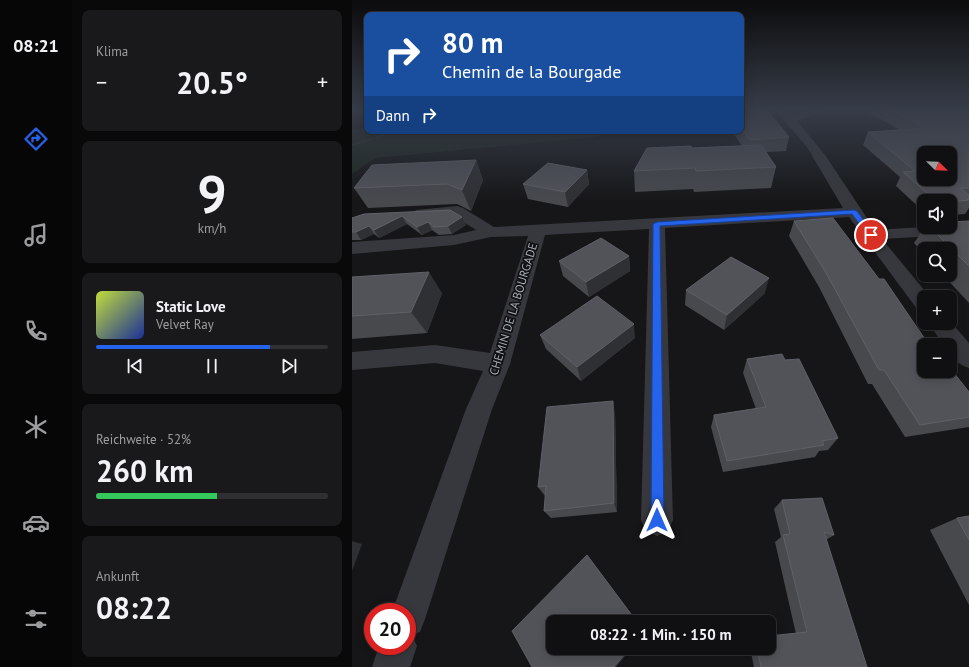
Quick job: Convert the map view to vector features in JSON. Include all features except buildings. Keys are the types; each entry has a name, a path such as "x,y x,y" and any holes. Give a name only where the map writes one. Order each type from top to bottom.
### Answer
{"street":[{"path":"810,140 814,145 854,212 917,295"},
{"path":"404,213 457,211 491,232"},
{"name":"CHEMIN DE LA BOURGADE","path":"412,603 479,409 498,364 538,230 854,212"},
{"path":"657,224 657,520"},
{"path":"871,235 969,229"},
{"path":"352,248 454,240 491,232 538,230"},
{"path":"945,330 969,359"},
{"path":"352,360 435,354 498,364"},
{"path":"391,667 395,655"}],"path":[{"path":"352,145 368,140"}],"shaded area":[{"path":"352,140 563,140 375,158 352,174"}],"route":[{"path":"657,520 657,224 854,212 871,235"}]}
